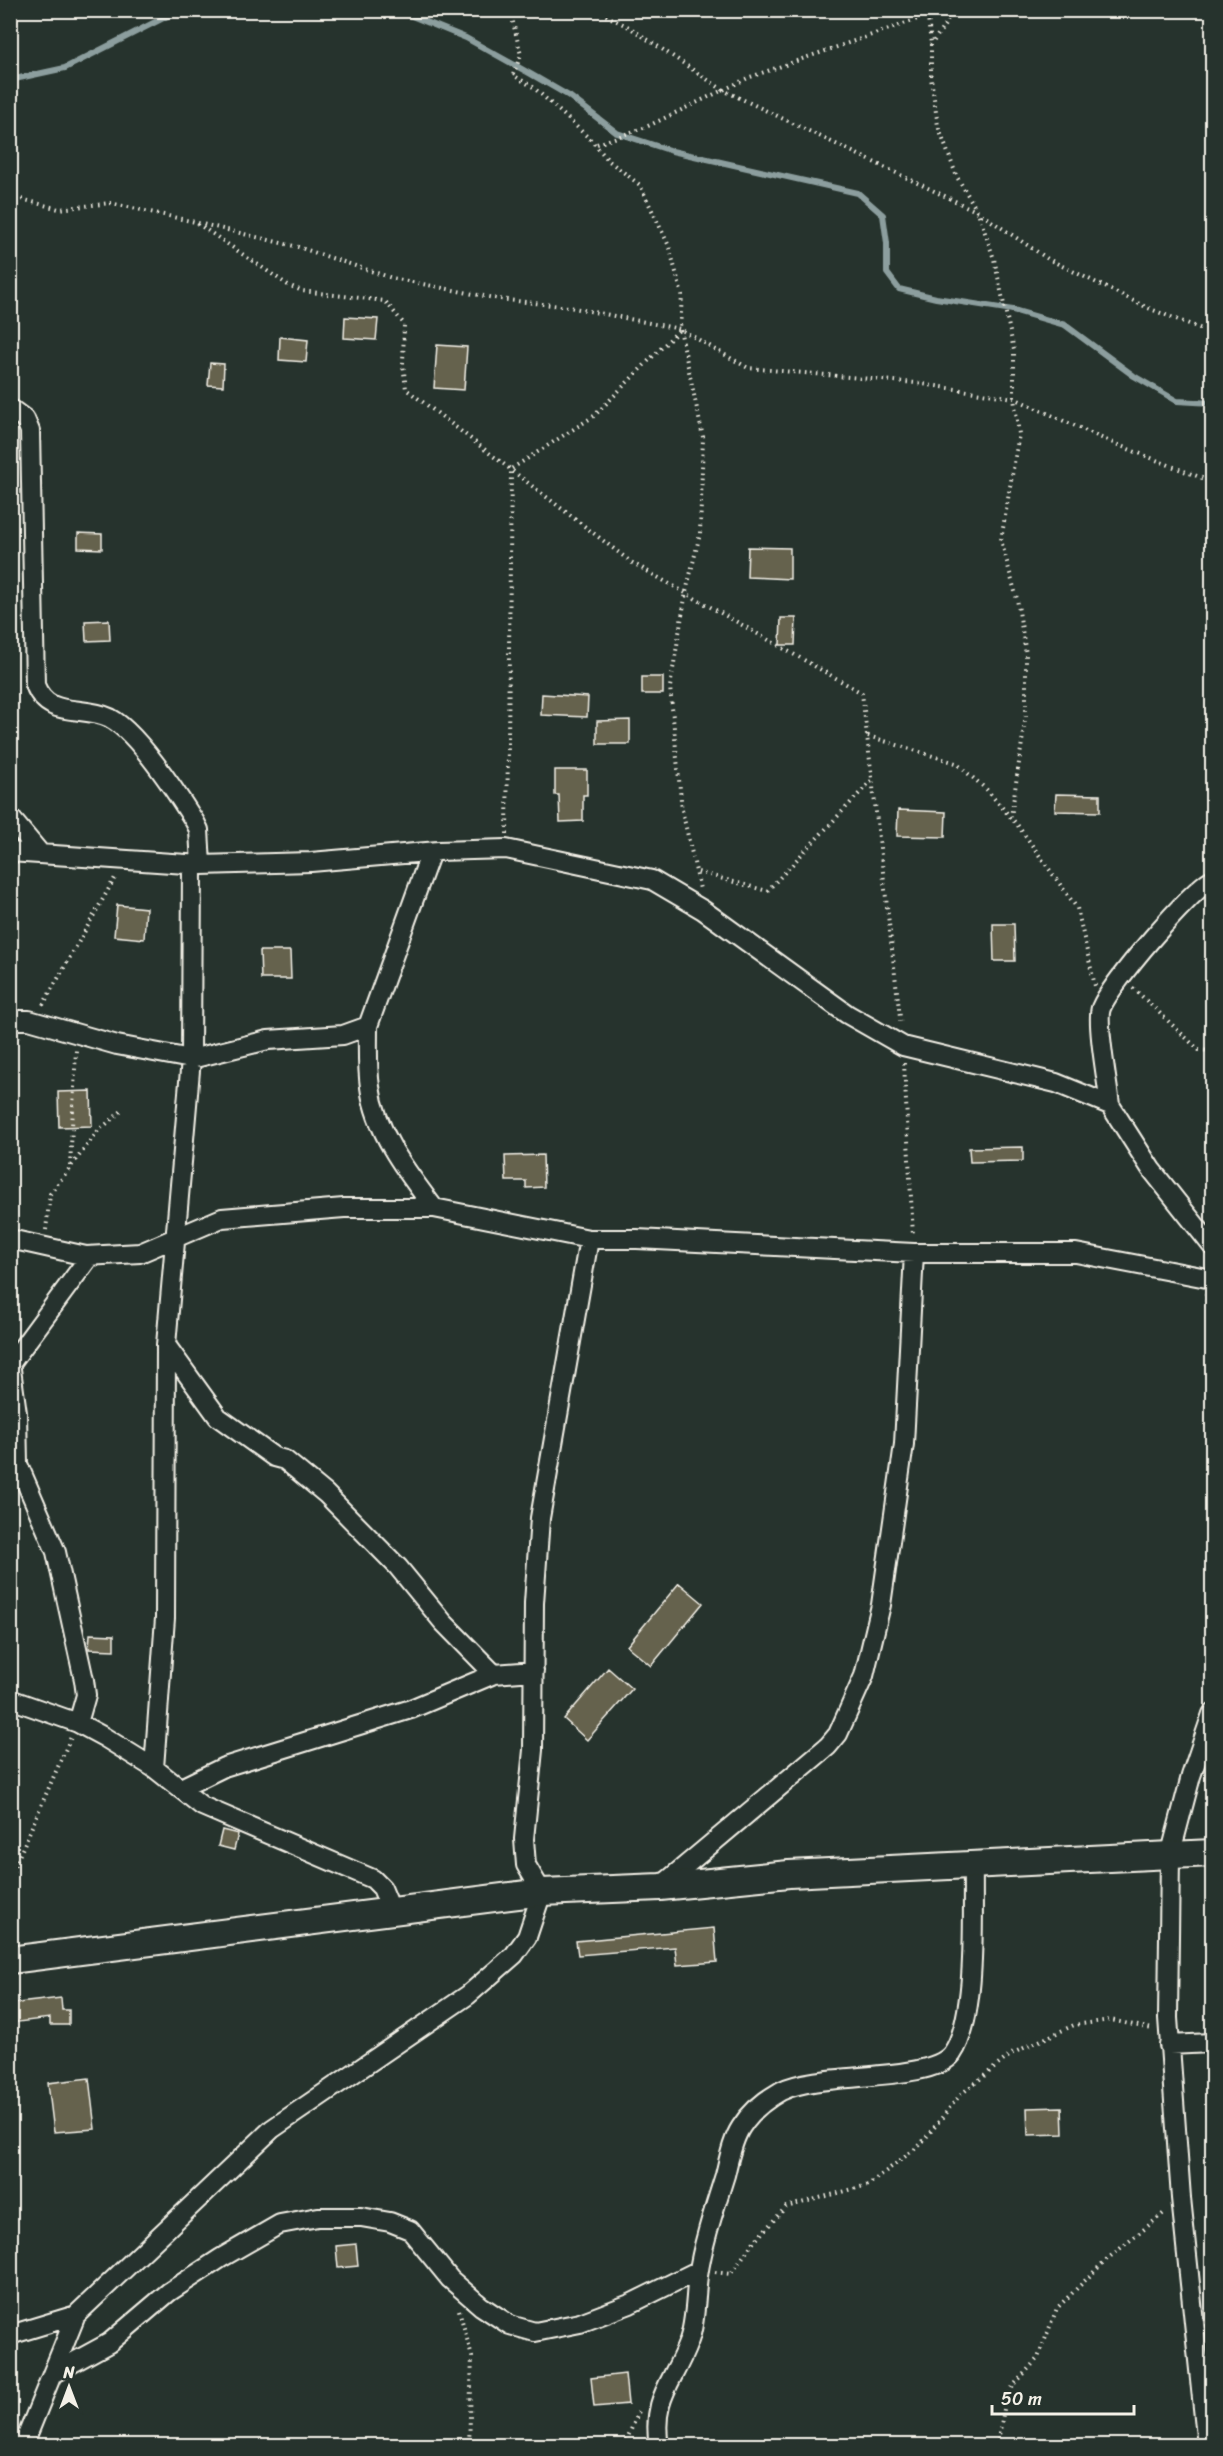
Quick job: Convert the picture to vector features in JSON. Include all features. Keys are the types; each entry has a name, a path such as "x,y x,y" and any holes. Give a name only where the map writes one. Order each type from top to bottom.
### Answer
{"street":[{"path":"10,408 25,419 30,431 34,685 40,699 53,707 99,714 118,724 166,776 199,830 191,1059 166,1345 165,1618 154,1768"},
{"path":"10,817 40,853"},
{"path":"10,852 123,862 196,865 311,862 431,852 506,849 652,879 703,910 847,1014 903,1046 1056,1083 1110,1105"},
{"path":"431,852 368,1026 370,1088 382,1126 399,1161 434,1208"},
{"path":"1212,879 1188,899 1121,977 1100,1010 1110,1105 1151,1169 1212,1246"},
{"path":"20,1020 117,1045 191,1059 268,1040 343,1035 368,1026"},
{"path":"10,1239 90,1256 140,1253 222,1218 344,1208 434,1208 589,1239 637,1239 914,1253 1076,1253 1209,1278"},
{"path":"23,2445 76,2315 272,2129 459,2002 498,1972 527,1937 542,1892 526,1865 524,1839 533,1750 534,1603 540,1518 589,1239"},
{"path":"660,1887 828,1746 838,1734 864,1677 881,1605 904,1444 914,1253"},
{"path":"78,1723 86,1695 84,1680 56,1552 18,1464 11,1363 90,1256"},
{"path":"166,1345 218,1417 274,1457 285,1460 326,1494 398,1567 443,1622 494,1674"},
{"path":"181,1788 233,1763 411,1709 494,1674 534,1671"},
{"path":"10,1699 78,1723 154,1768 202,1806 373,1879 382,1888 392,1912"},
{"path":"1207,2445 1180,2198 1168,2018 1170,1856 1191,1776 1212,1714"},
{"path":"10,1960 542,1892 660,1887 789,1874 1212,1853"},
{"path":"659,2445 658,2406 668,2380 688,2343 699,2270 735,2139 755,2109 784,2090 828,2079 919,2070 935,2065 950,2056 965,2022 970,1971 973,1866"},
{"path":"1169,2045 1212,2043"},
{"path":"52,2374 109,2343 169,2292 280,2224 318,2217 361,2217 390,2222 410,2230 450,2279 481,2306 510,2325 534,2332 580,2323 630,2304 699,2270"},
{"path":"10,2335 76,2315"}],"path":[{"path":"510,10 521,54 513,75 533,87 590,139 609,161 640,185 669,246 682,295 680,329 704,437 700,534 686,592 670,687 682,810 698,872 703,910"},
{"path":"595,10 629,27 723,90 978,212 1048,259 1148,308 1212,333"},
{"path":"927,10 931,45 931,78 938,126 957,177 978,212 994,259 1014,350 1014,398 1019,434 1001,540 1017,599 1026,654 1026,715 1011,817"},
{"path":"597,144 646,127 750,77 944,10"},
{"path":"931,45 955,10"},
{"path":"10,196 59,209 110,203 298,246 392,278 499,299 569,307 680,329 748,368 916,383 1014,398 1108,441 1212,483"},
{"path":"195,222 288,285 302,291 385,301 404,324 403,364 406,389 631,562 862,693 903,1046 914,1253"},
{"path":"511,469 594,416 680,329"},
{"path":"506,849 511,469"},
{"path":"867,736 956,763 987,790 1011,817 1077,908 1100,1010"},
{"path":"698,872 766,891 872,780"},
{"path":"10,1053 20,1020 42,1006 123,862"},
{"path":"1121,977 1199,1050 1212,1051"},
{"path":"70,1167 76,1034"},
{"path":"44,1246 50,1194 98,1131 124,1109"},
{"path":"1209,1278 1212,1377"},
{"path":"10,1878 78,1723"},
{"path":"699,2270 731,2274 752,2244 786,2207 868,2184 920,2145 960,2095 1014,2053 1074,2025 1111,2020 1150,2030 1168,2018"},
{"path":"998,2445 1005,2404 1014,2386 1038,2358 1057,2308 1106,2260 1180,2198"},
{"path":"450,2279 472,2357 469,2445"}],"building":[{"path":"345,317 378,319 376,340 344,338"},
{"path":"280,337 308,340 306,362 279,360"},
{"path":"437,345 467,347 464,390 434,388"},
{"path":"210,363 224,364 223,386 208,385"},
{"path":"78,533 102,534 102,549 78,548"},
{"path":"748,547 790,548 790,579 747,577"},
{"path":"781,618 796,618 795,645 780,645"},
{"path":"109,620 110,640 86,641 85,621"},
{"path":"642,677 663,677 663,694 642,694"},
{"path":"542,694 588,697 587,717 541,715"},
{"path":"630,720 630,744 597,744 597,721"},
{"path":"555,770 587,770 587,795 583,795 583,821 560,822 559,795 555,795"},
{"path":"1056,794 1100,795 1100,812 1055,811"},
{"path":"898,810 946,812 945,837 897,836"},
{"path":"117,905 146,908 144,939 114,936"},
{"path":"993,924 1014,924 1015,961 994,961"},
{"path":"260,951 290,951 291,979 261,979"},
{"path":"91,1091 92,1126 59,1127 58,1092"},
{"path":"1023,1147 1023,1161 970,1162 969,1148"},
{"path":"543,1155 544,1187 526,1188 526,1181 506,1181 505,1156"},
{"path":"679,1583 703,1603 651,1666 627,1646"},
{"path":"90,1634 114,1635 114,1650 89,1649"},
{"path":"608,1668 632,1689 587,1740 564,1719"},
{"path":"222,1830 238,1834 234,1850 218,1846"},
{"path":"714,1928 717,1962 677,1965 675,1947 578,1955 576,1941"},
{"path":"61,1998 62,2010 69,2010 69,2025 50,2025 50,2018 10,2023 10,2004"},
{"path":"89,2078 95,2129 54,2132 48,2083"},
{"path":"1062,2107 1063,2134 1028,2135 1027,2108"},
{"path":"356,2244 358,2266 338,2268 336,2246"},
{"path":"625,2374 628,2404 594,2407 591,2378"}],"waterway":[{"path":"10,80 65,68 179,10"},
{"path":"397,10 466,38 529,73 569,96 617,133 672,151 858,193 883,215 887,243 887,273 899,289 936,298 1013,310 1065,325 1134,376 1177,401 1212,403"}]}
